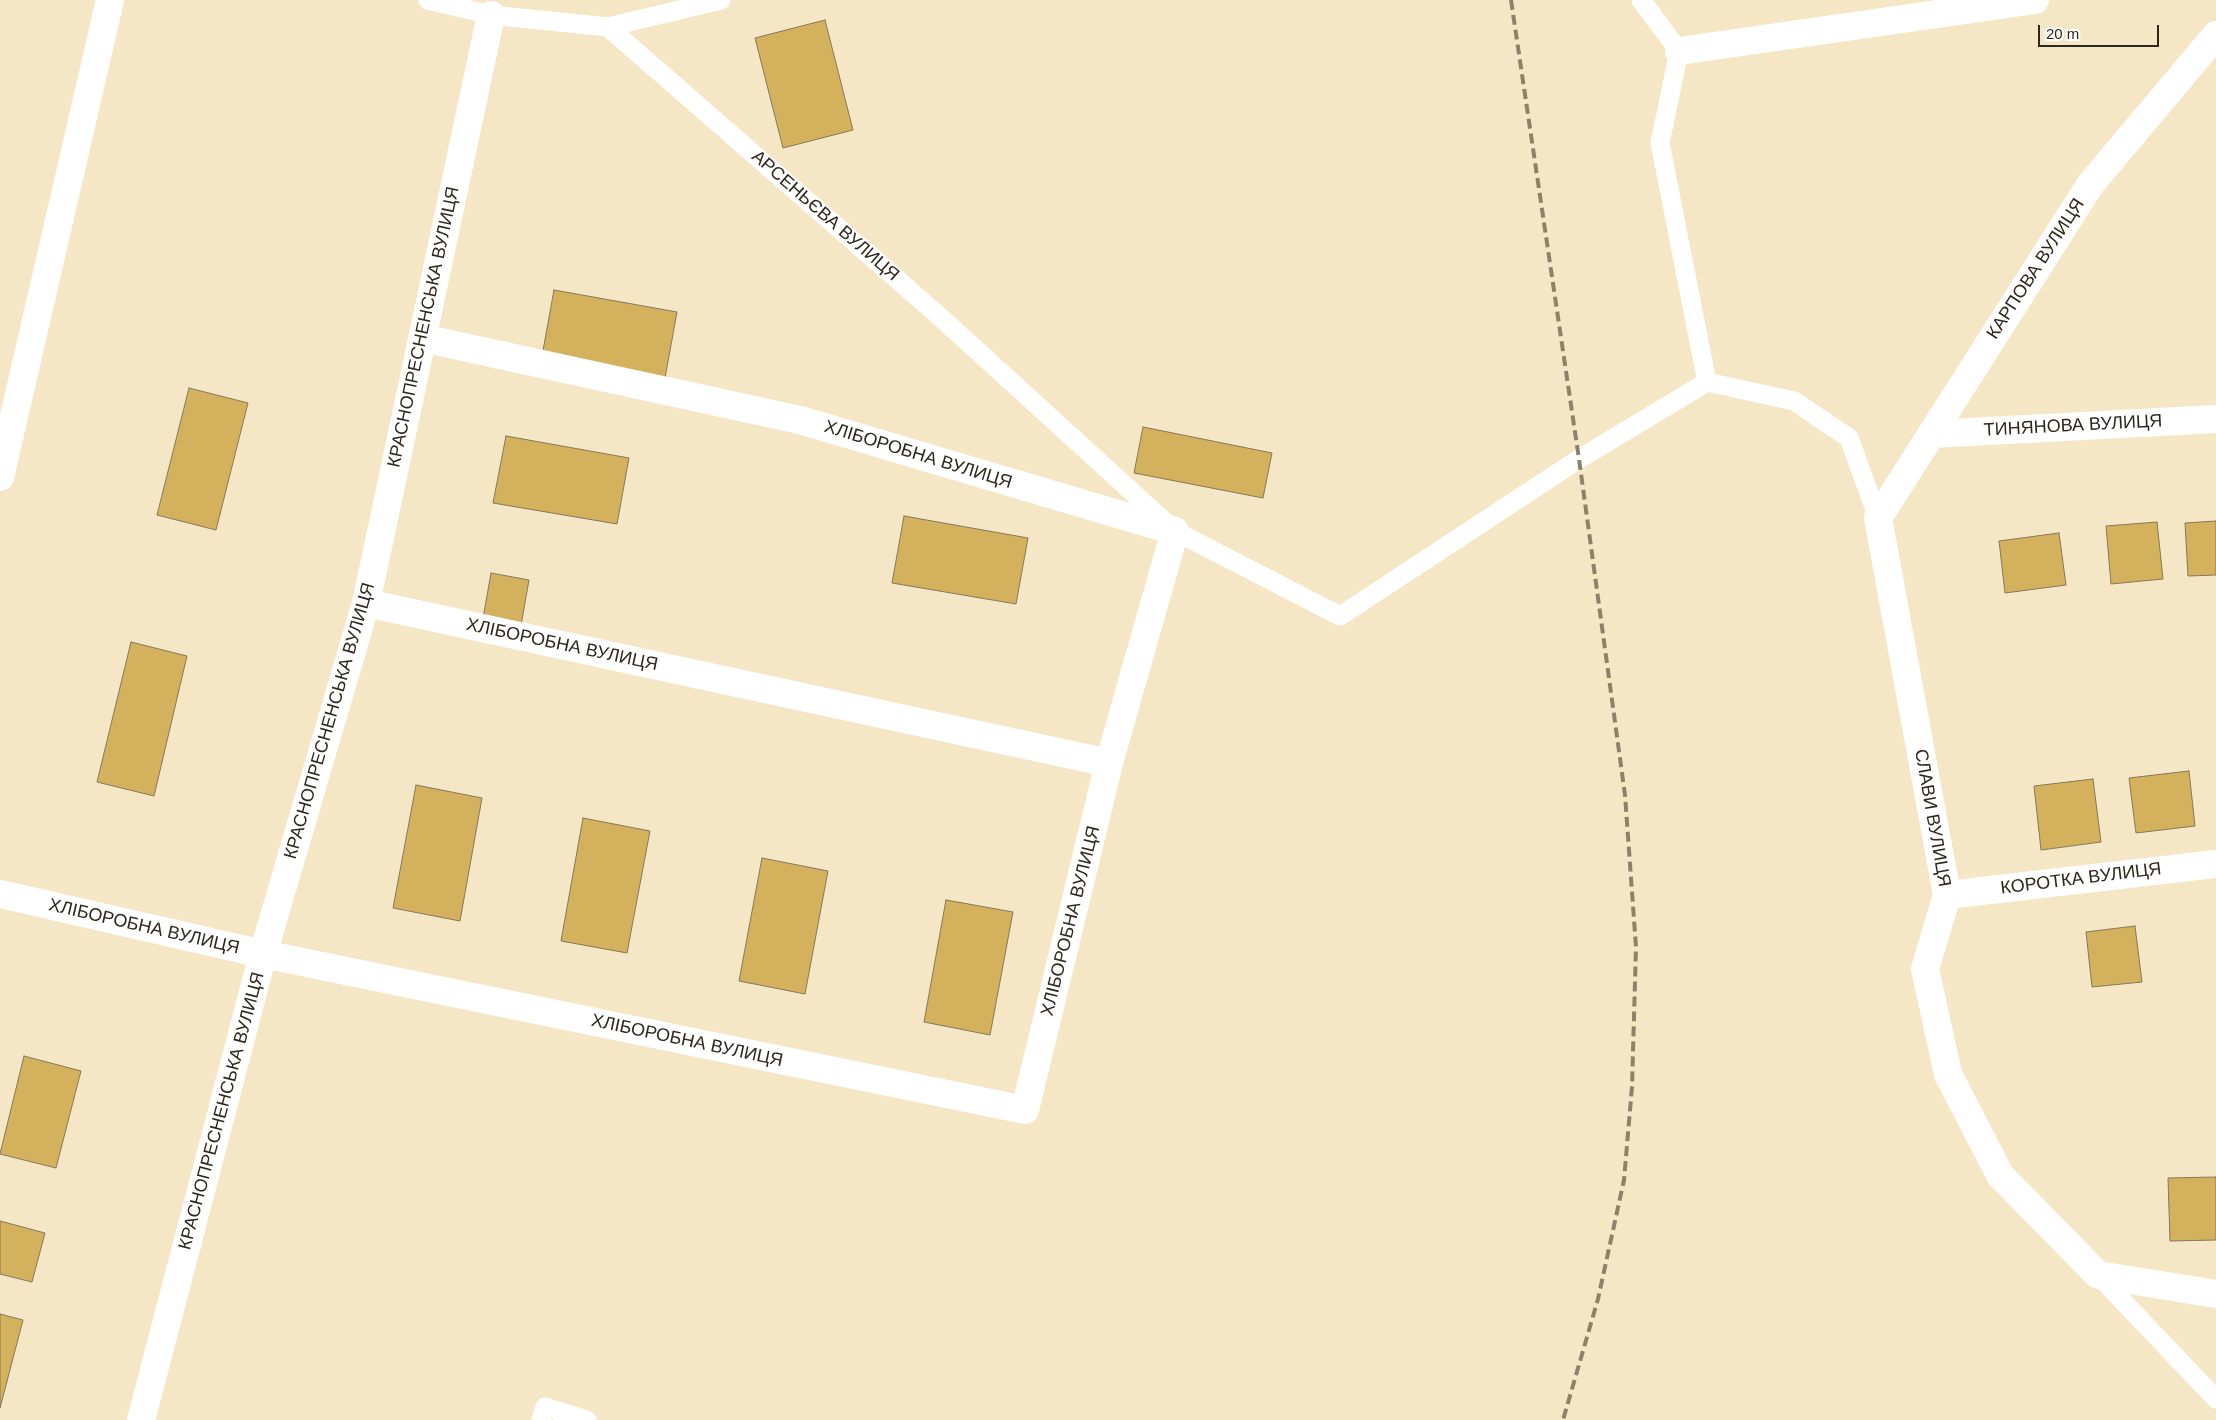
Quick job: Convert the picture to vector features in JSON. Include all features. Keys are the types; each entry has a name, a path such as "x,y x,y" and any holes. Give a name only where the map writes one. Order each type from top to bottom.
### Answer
{"street":[{"path":"0,477 110,0"},
{"path":"1679,51 2035,0"},
{"name":"КРАСНОПРЕСНЕНСЬКА ВУЛИЦЯ","path":"141,1420 263,954 366,603 491,14"},
{"name":"КАРПОВА ВУЛИЦЯ","path":"1878,518 2090,185 2216,35"},
{"name":"ХЛІБОРОБНА ВУЛИЦЯ","path":"0,894 263,954 1025,1110 1109,763 1175,531 800,420 422,338"},
{"name":"ТИНЯНОВА ВУЛИЦЯ","path":"1931,434 2216,419"},
{"name":"СЛАВИ ВУЛИЦЯ","path":"1878,518 1946,895 1925,969 1948,1074 2000,1175 2098,1275"},
{"name":"ХЛІБОРОБНА ВУЛИЦЯ","path":"366,603 1109,763"},
{"name":"КОРОТКА ВУЛИЦЯ","path":"1946,895 2216,864"},
{"path":"2098,1275 2216,1294"}],"lane":[{"path":"428,0 491,14 608,27 721,0"},
{"path":"1641,0 1679,51 1660,143 1707,382 1794,401 1849,438 1878,518"},
{"name":"АРСЕНЬЄВА ВУЛИЦЯ","path":"608,27 938,315 1175,531 1340,616 1578,459 1707,382"},
{"path":"2098,1275 2216,1399"},
{"path":"541,1420 545,1406 587,1420"}],"building":[{"path":"825,20 853,130 783,148 755,38"},
{"path":"554,290 677,312 665,378 542,356"},
{"path":"189,388 248,403 216,530 157,515"},
{"path":"1143,427 1272,453 1263,498 1134,473"},
{"path":"506,436 629,458 617,524 493,503"},
{"path":"904,516 1028,538 1016,604 892,583"},
{"path":"2216,521 2216,575 2188,576 2185,523"},
{"path":"2157,522 2163,579 2111,584 2106,526"},
{"path":"2059,533 2066,585 2005,593 1999,541"},
{"path":"491,573 529,580 520,631 482,624"},
{"path":"131,642 187,656 154,796 97,782"},
{"path":"2189,771 2195,826 2136,833 2129,778"},
{"path":"2093,779 2101,842 2041,850 2034,786"},
{"path":"416,785 482,798 460,921 393,908"},
{"path":"583,818 650,831 627,953 561,941"},
{"path":"762,858 828,871 805,994 739,981"},
{"path":"946,900 1013,912 990,1035 924,1022"},
{"path":"2135,926 2142,982 2092,987 2086,932"},
{"path":"24,1056 81,1071 56,1168 0,1154"},
{"path":"2216,1177 2216,1240 2170,1241 2168,1178"},
{"path":"0,1221 45,1233 32,1282 0,1274"},
{"path":"0,1314 23,1320 0,1408"}],"railway":[{"path":"1511,0 1579,459 1625,795 1636,947 1632,1087 1624,1180 1598,1299 1563,1420"}]}
